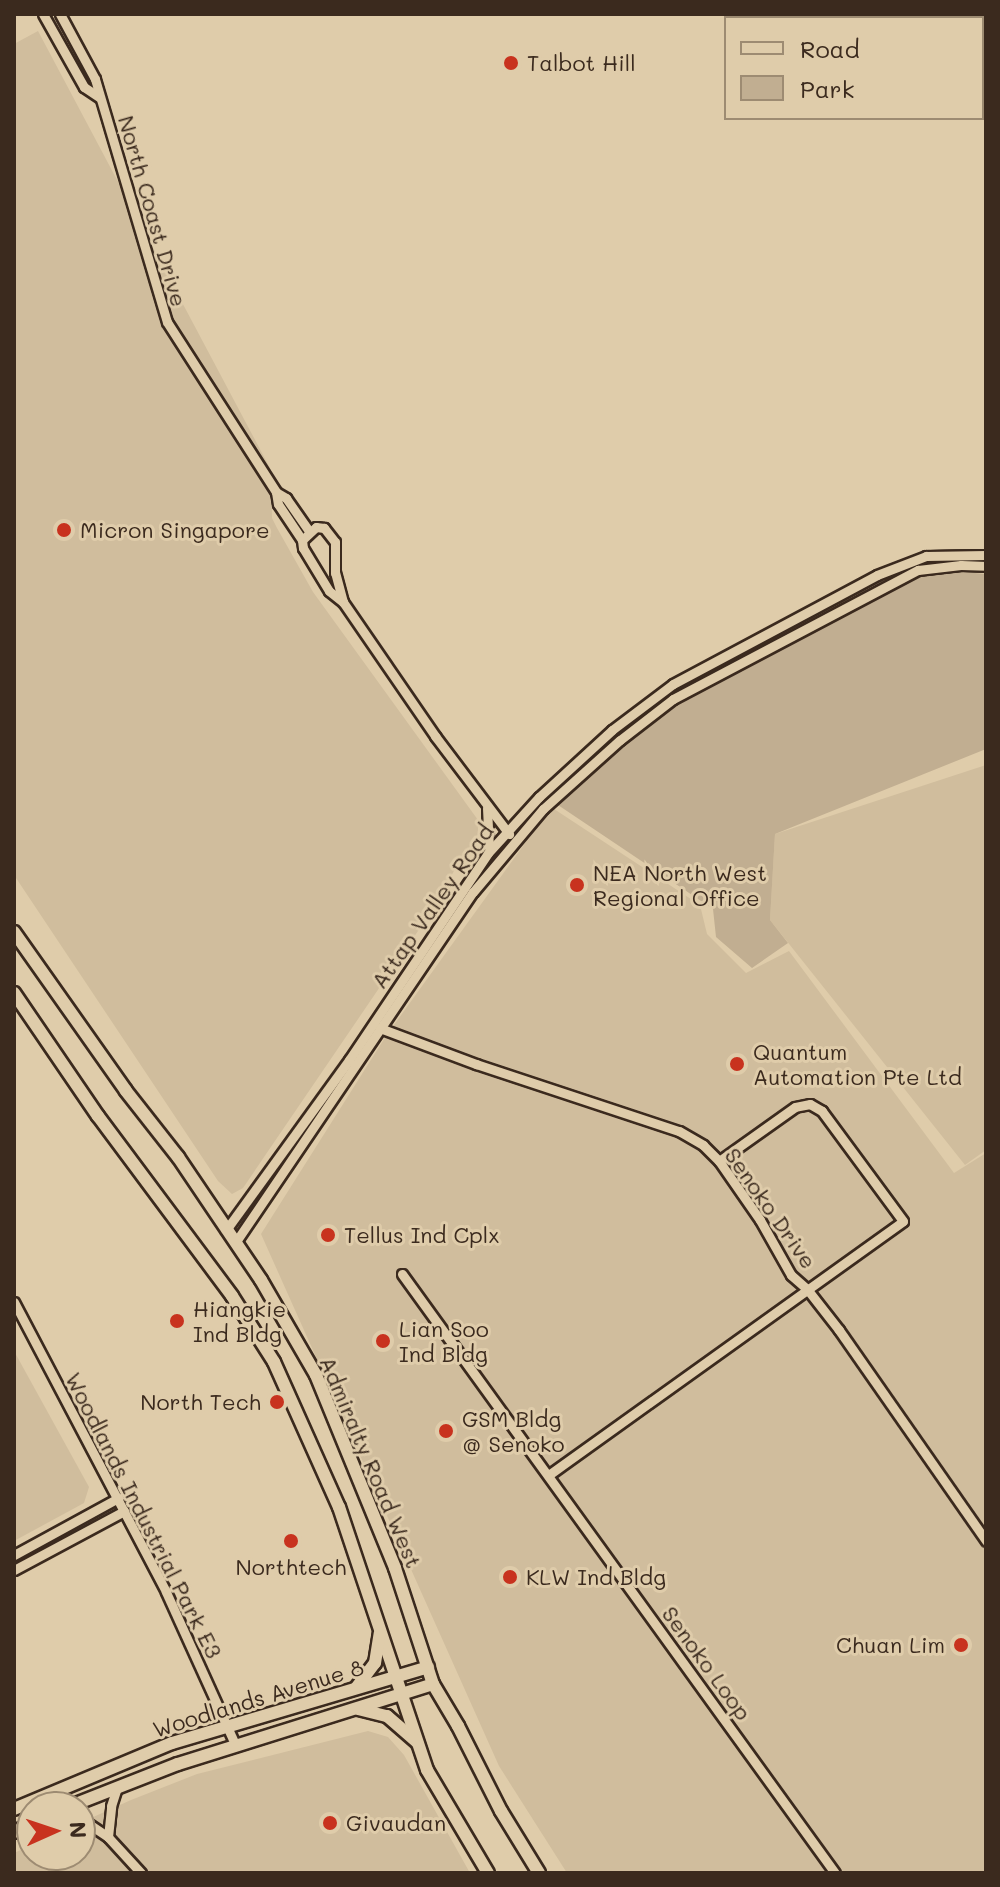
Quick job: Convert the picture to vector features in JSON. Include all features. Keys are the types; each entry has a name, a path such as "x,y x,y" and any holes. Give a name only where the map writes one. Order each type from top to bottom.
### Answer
{"main road":[{"name":"Admiralty Road West","path":"14,932 126,1091 178,1157 319,1380 367,1492 433,1684 501,1811 539,1873"},
{"name":"Admiralty Road West","path":"14,993 98,1116 232,1296 274,1362 299,1410 339,1507 427,1770 488,1873"},
{"path":"354,1690 375,1663 380,1624"},
{"name":"Woodlands Avenue 8","path":"14,1809 172,1743 428,1667"},
{"name":"Woodlands Avenue 8","path":"96,1796 236,1746 433,1684"},
{"path":"355,1708 387,1716 418,1743"}],"street":[{"name":"North Coast Drive","path":"43,14 84,87 99,97"},
{"name":"North Coast Drive","path":"60,14 95,79 167,322 276,492 278,504 302,540 305,552 329,591 343,602 486,804 515,840"},
{"path":"65,58 79,50"},
{"name":"North Coast Drive","path":"276,492 286,498 309,531 324,528 335,542 335,573 343,602"},
{"path":"302,540 309,531"},
{"name":"Attap Valley Road","path":"235,1243 488,853 507,830 612,730 673,684 877,575 926,556 986,555"},
{"name":"Attap Valley Road","path":"226,1230 473,892 543,809 620,740 673,699 893,581 932,566 986,566"},
{"path":"612,730 620,740"},
{"name":"North Coast Drive","path":"486,804 491,840 488,853"},
{"name":"Senoko Drive","path":"377,1027 476,1064 679,1131 703,1145 719,1161 760,1220 791,1275 807,1289 986,1541"},
{"path":"550,1474 903,1221 822,1111 810,1104 795,1107 719,1161"},
{"name":"Senoko Loop","path":"402,1274 550,1474 835,1873"},
{"name":"Woodlands Industrial Park E3","path":"14,1302 118,1498 229,1724 236,1746"},
{"path":"14,1555 118,1498"},
{"path":"14,1570 124,1511"},
{"path":"108,1837 111,1806 117,1787"},
{"path":"96,1829 108,1837 141,1873"}],"shaded area":[{"path":"38,31 271,470 272,518 277,528 313,592 478,820 478,842 455,869 435,906 243,1188 232,1194 218,1181 14,875 14,44"},
{"path":"986,765 986,1150 965,1165 770,920 775,834"},
{"path":"551,807 700,905 707,934 746,973 789,951 954,1173 986,1153 986,1873 567,1873 499,1766 261,1234 386,1036"},
{"path":"14,1351 89,1487 84,1503 14,1541"},
{"path":"368,1731 388,1737 404,1755 470,1873 14,1873 16,1852 16,1871 96,1871 96,1816 197,1774"}],"green space":[{"path":"930,569 986,574 986,749 775,834 770,920 788,943 752,968 716,937 713,909 555,803 683,696"}],"place":[{"name":"Talbot Hill","path":"511,63"},
{"name":"Micron Singapore","path":"64,530"},
{"name":"NEA North West Regional Office","path":"577,885"},
{"name":"Quantum Automation Pte Ltd","path":"737,1064"},
{"name":"Tellus Ind Cplx","path":"328,1235"},
{"name":"Hiangkie Ind Bldg","path":"177,1321"},
{"name":"Lian Soo Ind Bldg","path":"383,1341"},
{"name":"North Tech","path":"277,1402"},
{"name":"GSM Bldg @ Senoko","path":"446,1431"},
{"name":"Northtech","path":"291,1541"},
{"name":"KLW Ind Bldg","path":"510,1577"},
{"name":"Chuan Lim","path":"961,1645"},
{"name":"Givaudan","path":"330,1823"}]}
